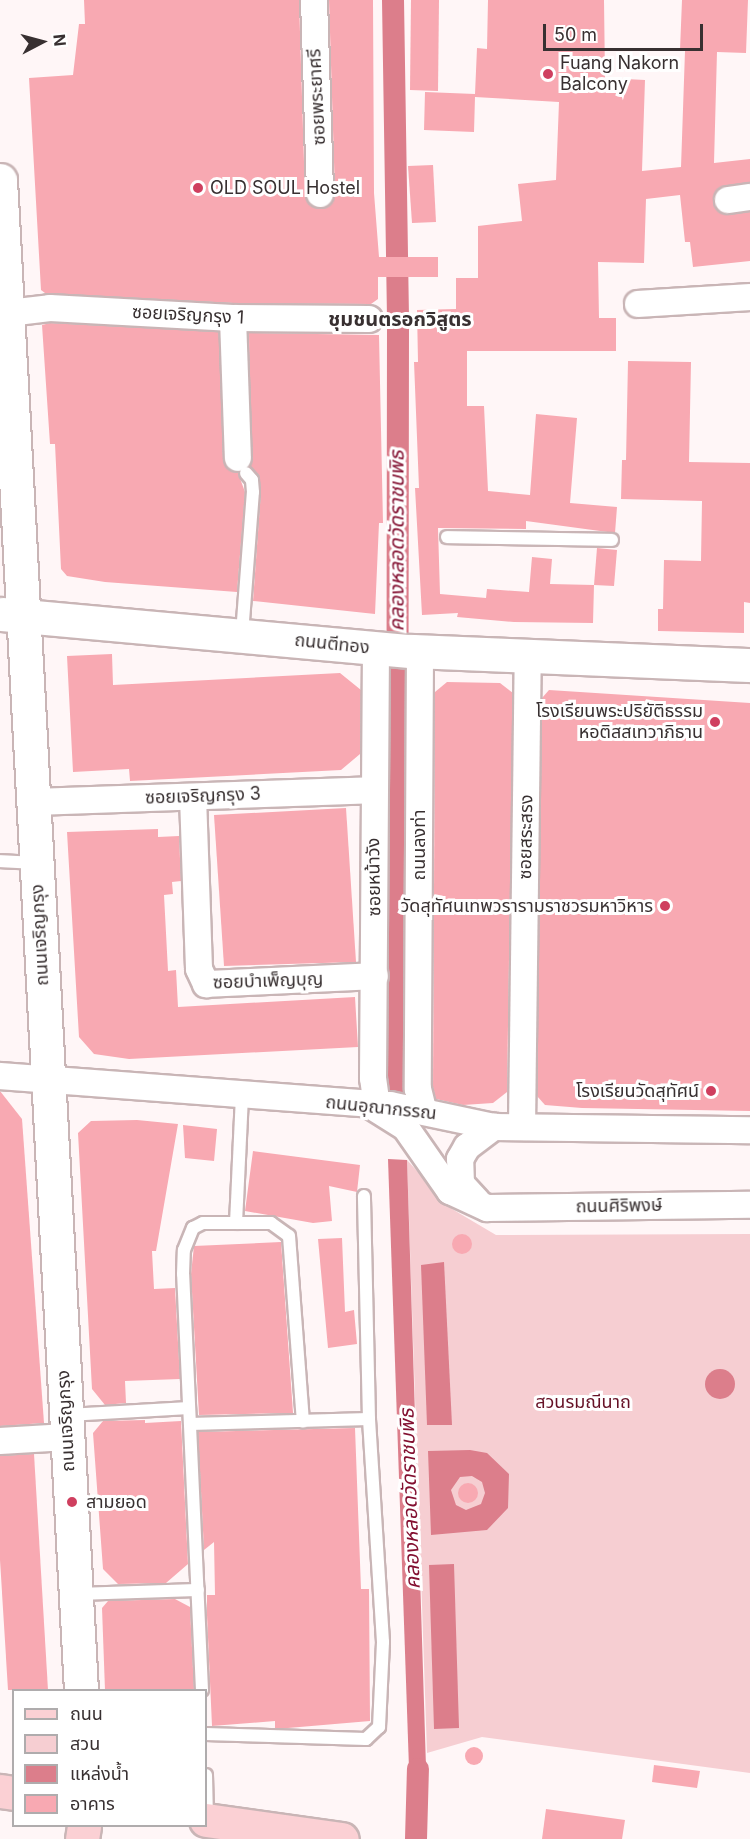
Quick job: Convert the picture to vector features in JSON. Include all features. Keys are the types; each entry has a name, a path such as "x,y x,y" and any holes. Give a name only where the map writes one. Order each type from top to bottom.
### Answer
{"main road":[{"name":"ถนนเจริญกรุง","path":"0,180 12,615 33,802 81,1689"},
{"name":"ถนนตีทอง","path":"12,615 242,634 398,650 750,665"},
{"path":"207,1820 270,1834 342,1839"}],"street":[{"name":"ซอยพระยาศรี","path":"314,0 320,194"},
{"path":"638,304 750,297"},
{"name":"ซอยเจริญกรุง 1","path":"4,314 50,308 233,318 369,319"},
{"path":"233,318 242,466"},
{"name":"ซอยหน้าวัง","path":"372,1104 375,976 373,790 398,650"},
{"name":"ถนนลงท่า","path":"398,650 418,1089 423,1109"},
{"name":"ซอยสระสรง","path":"522,1127 528,656"},
{"name":"ซอยเจริญกรุง 3","path":"33,802 373,790"},
{"name":"ซอยบำเพ็ญบุญ","path":"193,797 201,980 212,986 375,976"},
{"name":"ถนนอุณากรรณ","path":"0,1076 423,1109 494,1127 750,1130"},
{"name":"ถนนศิริพงษ์","path":"372,1104 406,1128 450,1191 487,1208 750,1205"},
{"path":"487,1208 467,1194 462,1184 460,1159 466,1147 494,1127"},
{"path":"0,1441 67,1426"}],"lane":[{"path":"242,466 254,492 242,634"},
{"path":"447,537 612,540"},
{"path":"0,861 36,863"},
{"path":"236,1223 242,1095"},
{"path":"207,1734 366,1739 380,1727 383,1642 369,1419 364,1196"},
{"path":"202,1689 183,1274 186,1242 193,1228 203,1223 272,1223 289,1236 303,1421"},
{"path":"67,1426 189,1408"},
{"path":"190,1424 369,1419"},
{"path":"76,1594 198,1590"}],"green space":[{"name":"สวนรมณีนาถ","path":"407,1160 452,1209 496,1235 750,1234 750,1773 482,1737 427,1753"}],"water":[{"path":"388,1159 407,1160 427,1800 410,1797"},
{"path":"444,1262 452,1425 427,1425 421,1265"},
{"path":"720,1369 731,1373 735,1384 731,1395 720,1399 709,1395 705,1384 709,1373"},
{"path":"470,1450 487,1453 509,1474 508,1508 487,1530 431,1535 428,1451","holes":["472,1476 482,1482 485,1493 481,1504 466,1510 456,1505 451,1490 460,1477"]},
{"path":"454,1564 459,1728 434,1729 429,1565"}],"building":[{"path":"84,0 299,0 305,194 308,202 320,209 328,206 335,194 329,0 373,0 374,193 379,257 438,257 438,277 378,277 378,299 371,304 233,303 45,293 41,290 29,78 73,75 79,24 85,24"},
{"path":"411,0 439,0 438,91 410,90"},
{"path":"488,0 604,0 605,78 645,80 642,171 681,167 685,51 680,50 682,0 748,0 746,53 717,52 714,163 750,159 750,182 719,188 713,201 723,214 750,212 750,261 693,267 690,242 685,242 680,195 646,199 644,263 598,262 599,318 616,318 616,351 467,351 467,406 484,406 488,491 530,495 536,414 577,418 570,503 617,507 615,533 526,521 526,529 438,528 440,594 486,598 487,589 529,592 532,557 552,559 550,584 594,585 593,623 514,622 457,617 458,613 422,615 415,488 419,488 414,362 418,362 417,310 456,309 456,278 478,278 478,226 522,221 518,184 556,180 559,102 475,97 474,132 424,130 425,92 475,94 477,48 487,49"},
{"path":"433,165 436,222 412,223 408,166"},
{"path":"50,323 219,332 223,459 226,466 238,473 245,492 237,592 105,582 67,576 61,569 55,444 50,444 42,325"},
{"path":"249,333 379,335 383,523 379,523 375,614 253,601 261,491 259,475 250,466"},
{"path":"628,361 691,362 689,462 750,463 750,603 744,602 744,633 658,631 658,609 663,609 664,560 701,561 702,501 621,499 622,460 626,460"},
{"path":"597,548 617,550 614,586 594,585"},
{"path":"112,654 113,685 340,673 361,690 360,754 341,770 130,781 129,769 73,772 67,656"},
{"path":"447,682 500,683 513,693 507,1092 493,1103 463,1105 436,1099 433,1087 435,692"},
{"name":"วัดสุทัศนเทพวรารามราชวรมหาวิหาร","path":"549,690 750,703 750,1111 582,1108 545,1105 537,1096 542,698"},
{"path":"346,808 356,962 224,966 214,815"},
{"path":"158,829 158,837 179,836 181,881 172,882 173,894 164,895 168,971 176,970 178,1007 355,997 358,1047 129,1059 94,1054 79,1037 67,832"},
{"path":"0,1091 22,1119 44,1423 0,1426"},
{"path":"137,1120 178,1124 156,1251 152,1251 154,1289 175,1288 180,1379 125,1381 126,1403 105,1405 92,1389 78,1133 91,1121"},
{"path":"183,1125 217,1129 214,1161 185,1158"},
{"path":"253,1151 360,1165 357,1192 329,1186 332,1221 313,1223 245,1211"},
{"path":"462,1234 469,1237 472,1244 469,1251 462,1254 455,1251 452,1244 455,1237"},
{"path":"342,1238 345,1312 354,1310 357,1344 328,1348 318,1239"},
{"path":"281,1242 293,1413 199,1415 191,1274 194,1246"},
{"path":"145,1420 145,1423 181,1421 188,1564 166,1583 118,1584 103,1569 93,1433 103,1421"},
{"path":"355,1428 361,1589 369,1589 370,1721 288,1728 275,1728 275,1721 212,1726 207,1595 215,1595 214,1542 204,1550 198,1432"},
{"path":"34,1454 48,1689 8,1690 0,1560 0,1456"},
{"path":"468,1483 475,1486 478,1493 475,1500 468,1503 461,1500 458,1493 461,1486"},
{"path":"175,1599 190,1607 194,1689 105,1689 102,1608 108,1601"},
{"path":"474,1747 480,1750 483,1756 480,1762 474,1765 468,1762 465,1756 468,1750"},
{"path":"654,1765 700,1771 697,1788 652,1782"},
{"path":"546,1809 625,1820 622,1839 542,1839"}],"waterway":[{"name":"คลองหลอดวัดราชบพิธ","path":"393,0 398,324 397,1083"},
{"name":"คลองหลอดวัดราชบพิธ","path":"416,1839 418,1769"}],"place":[{"name":"Fuang Nakorn Balcony","path":"548,74"},
{"name":"OLD SOUL Hostel","path":"198,188"},
{"name":"โรงเรียนพระปริยัติธรรม หอติสสเทวาภิธาน","path":"715,722"},
{"name":"วัดสุทัศนเทพวรารามราชวรมหาวิหาร","path":"665,906"},
{"name":"โรงเรียนวัดสุทัศน์","path":"711,1091"},
{"name":"สามยอด","path":"72,1502"}],"district":[{"name":"ชุมชนตรอกวิสูตร","path":"400,319"}]}
